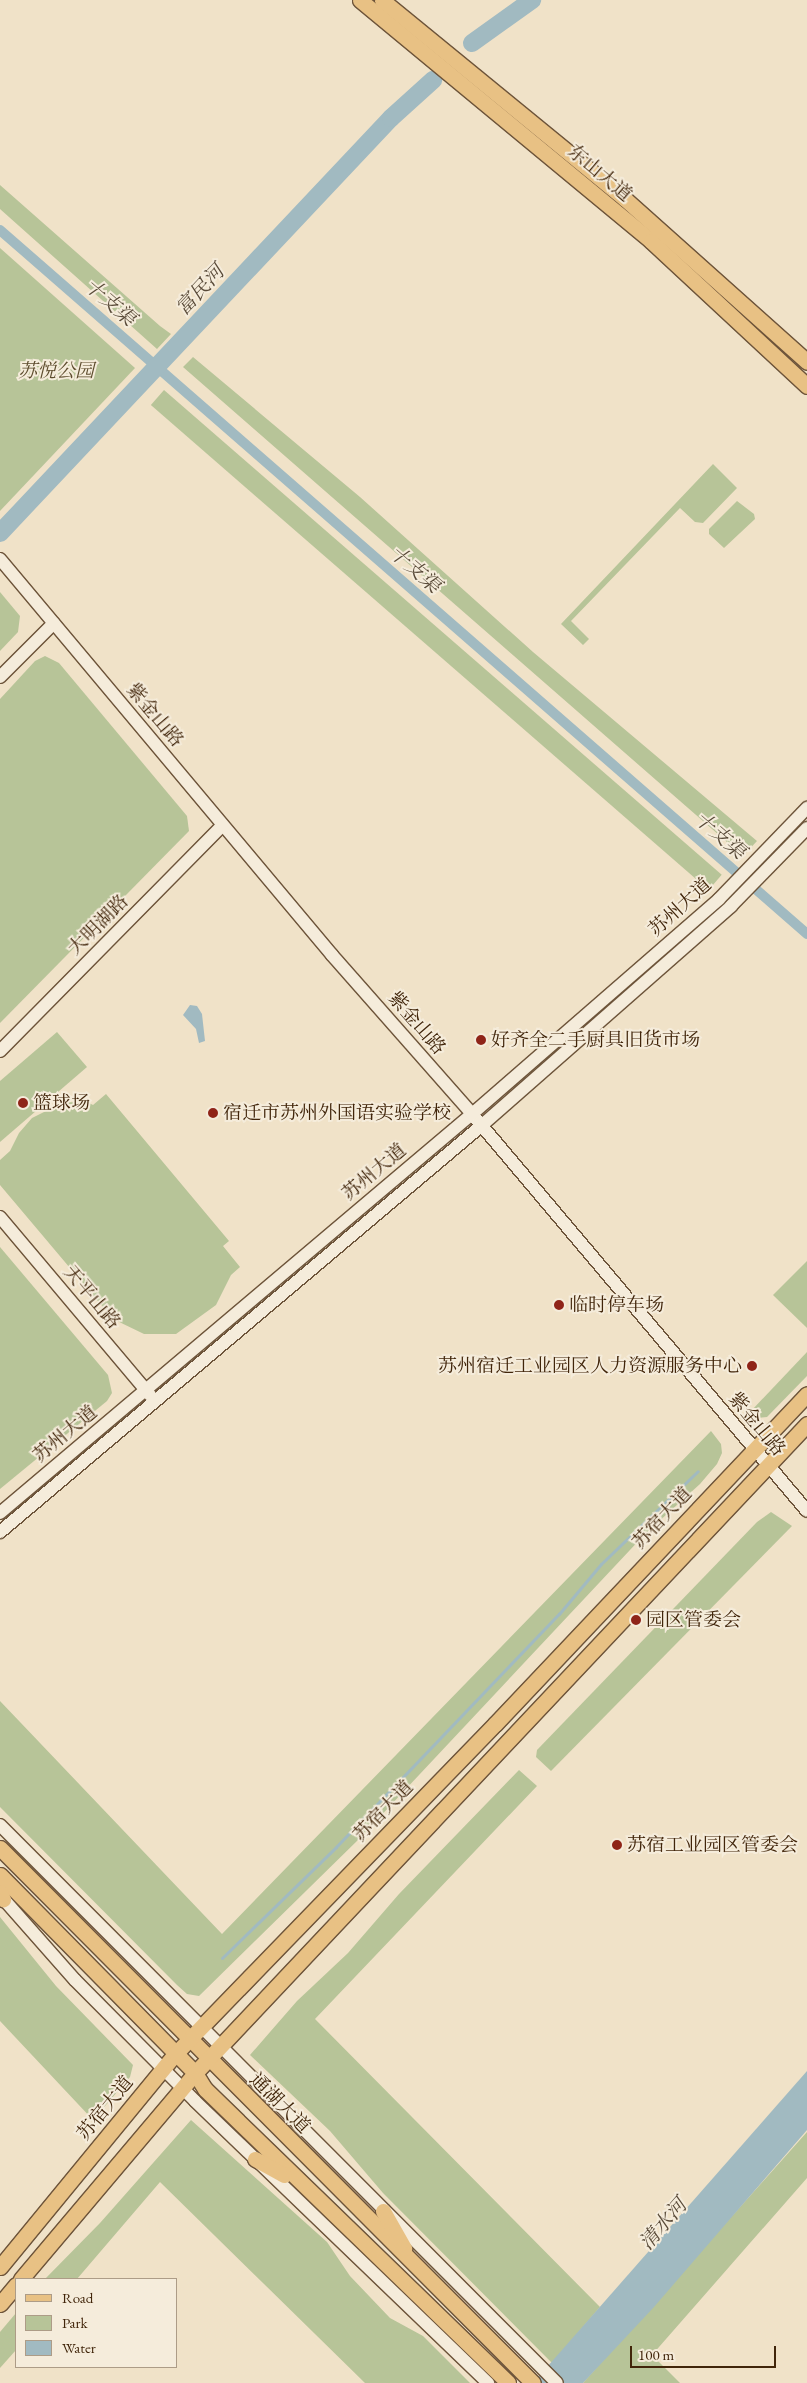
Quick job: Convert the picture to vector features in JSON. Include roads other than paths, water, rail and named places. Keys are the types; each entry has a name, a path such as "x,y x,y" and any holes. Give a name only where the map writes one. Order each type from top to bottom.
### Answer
{"main road":[{"name":"东山大道","path":"360,0 644,235 807,386"},
{"name":"东山大道","path":"382,0 625,200 807,362"},
{"name":"苏宿大道","path":"0,2266 188,2040 807,1394"},
{"path":"22,2278 195,2073 807,1424"},
{"name":"通湖大道","path":"0,1848 188,2040 533,2383"},
{"path":"0,1875 176,2053 195,2073 205,2090 469,2354 508,2383"},
{"path":"255,2159 301,2184"},
{"path":"384,2211 413,2264"},
{"path":"0,2304 15,2286"}],"street":[{"name":"紫金山路","path":"2,561 221,823 472,1114 807,1511"},
{"path":"0,667 52,621"},
{"path":"0,677 52,621"},
{"name":"苏州大道","path":"0,1513 472,1114 719,899 807,808"},
{"name":"大明湖路","path":"0,1044 221,823"},
{"name":"大明湖路","path":"0,1051 221,823"},
{"name":"苏州大道","path":"0,1532 481,1126 731,906 807,828"},
{"name":"天平山路","path":"0,1217 143,1392"},
{"name":"天平山路","path":"0,1226 153,1403"},
{"path":"0,1825 557,2383"},
{"path":"1,1895 75,1980 255,2159 469,2354 488,2383"}],"water":[{"path":"190,1005 197,1006 202,1014 205,1041 199,1043 196,1029 183,1015"},
{"path":"807,2071 807,2130 654,2307 583,2383 533,2383"}],"waterway":[{"name":"富民河","path":"472,43 532,0"},
{"name":"富民河","path":"0,533 391,118 433,80"},
{"name":"十支渠","path":"0,230 807,934"},
{"path":"222,1958 336,1847 559,1614 601,1564 698,1471"}],"place":[{"name":"好齐全二手厨具旧货市场","path":"481,1040"},
{"name":"篮球场","path":"23,1103"},
{"name":"宿迁市苏州外国语实验学校","path":"213,1113"},
{"name":"临时停车场","path":"559,1305"},
{"name":"苏州宿迁工业园区人力资源服务中心","path":"752,1366"},
{"name":"园区管委会","path":"636,1620"},
{"name":"苏宿工业园区管委会","path":"617,1845"}],"park label":[{"name":"苏悦公园","path":"56,371"}],"water label":[{"name":"清水河","path":"663,2224"}]}
